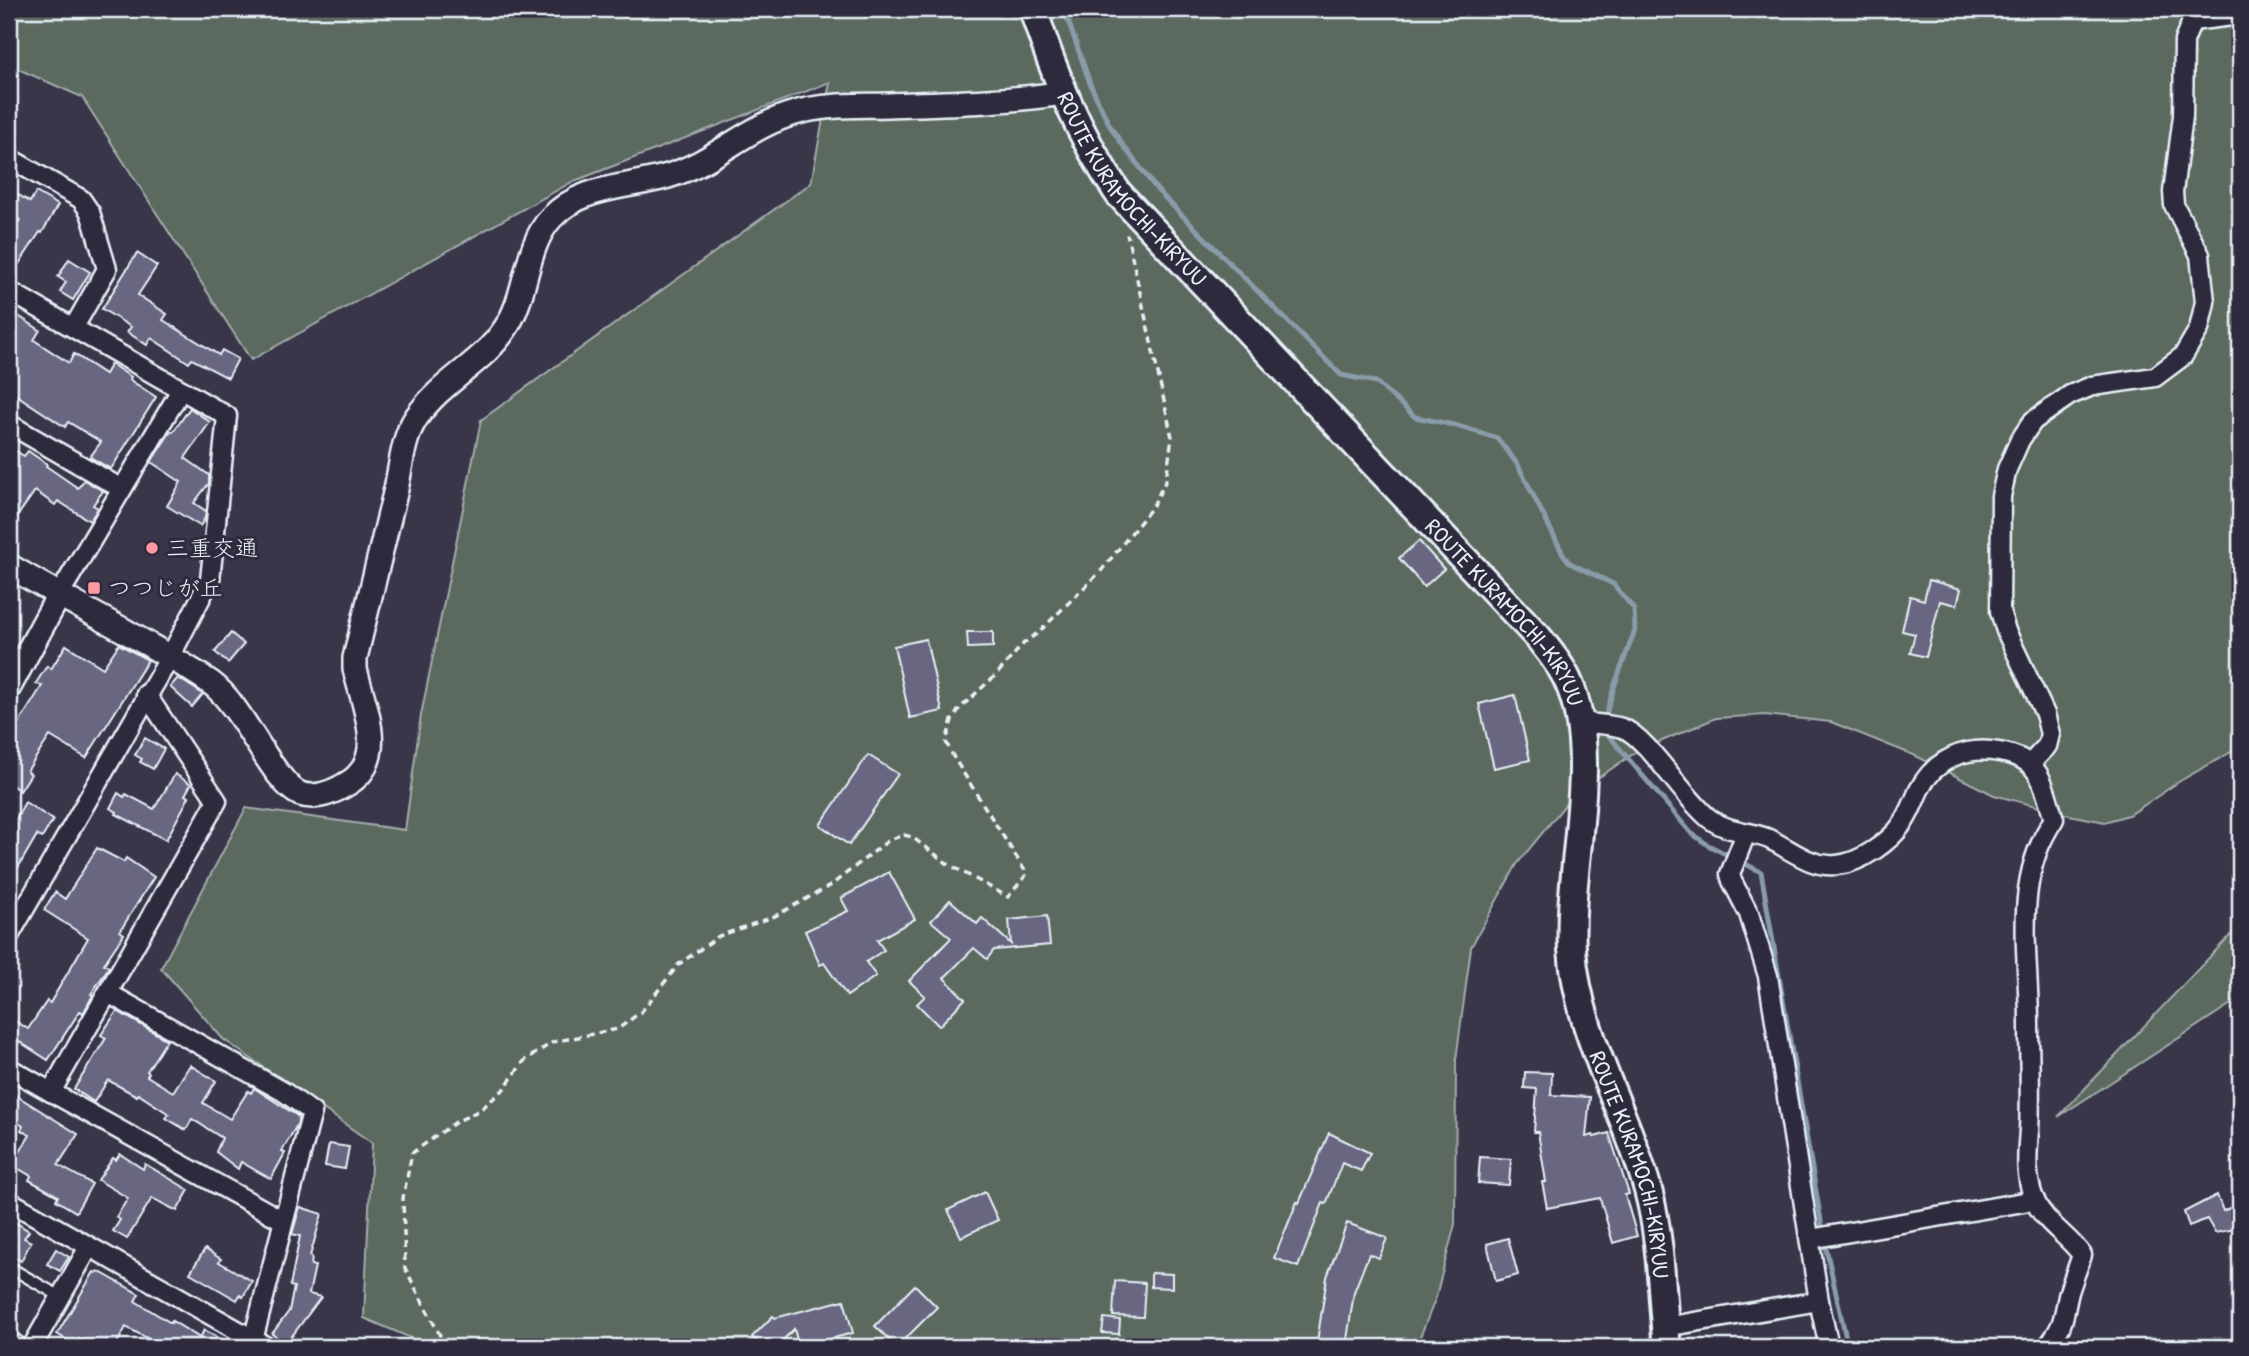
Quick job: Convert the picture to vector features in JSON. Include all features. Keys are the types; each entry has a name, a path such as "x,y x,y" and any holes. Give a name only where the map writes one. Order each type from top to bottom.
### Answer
{"main road":[{"name":"ROUTE KURAMOCHI-KIRYUU","path":"1033,9 1063,93 1097,162 1118,193 1538,637 1568,680 1586,723 1580,831 1572,909 1572,950 1579,998 1592,1046 1630,1138 1647,1189 1660,1250 1666,1337"}],"street":[{"path":"2031,763 2047,746 2050,734 2045,714 2006,631 2000,611 2001,496 2007,469 2020,440 2033,421 2070,395 2092,386 2155,376 2183,356 2199,329 2205,302 2200,255 2174,205 2173,192 2183,116 2184,41 2192,21 2240,15"},
{"path":"9,566 170,657 219,690 231,703 281,777 297,793 321,795 349,783 365,767 371,750 371,737 355,669 355,658 410,431 432,396 494,344 503,332 515,313 536,241 551,218 574,200 587,194 653,180 689,169 719,153 762,124 802,111 829,107 1027,99 1063,93"},
{"path":"9,158 81,198 90,212 107,269 74,327"},
{"path":"9,291 227,416 211,580 170,657 11,928"},
{"path":"9,687 59,595 181,390"},
{"path":"9,424 122,488"},
{"path":"51,1092 217,801 146,694"},
{"path":"1586,723 1621,727 1639,739 1685,794 1712,821 1744,839 1767,838 1821,864 1841,865 1869,853 1898,830 1933,770 1953,755 1968,751 1993,751 2021,757 2031,763 2054,819 2039,843 2034,858 2026,911 2029,1130 2025,1160 2035,1200 2047,1221 2076,1246 2082,1255 2069,1293 2063,1324 2047,1347"},
{"path":"1744,839 1732,866 1732,881 1749,914 1768,976 1820,1237 1819,1301 1829,1347"},
{"path":"9,1201 260,1343 282,1220 312,1112 284,1091 108,993"},
{"path":"9,1068 282,1220"},
{"path":"1820,1237 2035,1200"},
{"path":"32,1347 89,1247"},
{"path":"1666,1337 1819,1301"},
{"path":"9,1344 14,1347"}],"lane":[{"path":"9,1267 61,1297"}],"path":[{"path":"446,1347 405,1268 403,1198 412,1153 456,1122 480,1110 503,1090 523,1061 553,1042 618,1029 642,1011 679,964 719,936 773,917 830,886 889,841 904,835 912,837 948,864 1008,897 1027,874 946,742 952,720 960,708 1101,571 1153,506 1166,480 1172,437 1127,233"}],"green space":[{"path":"9,9 2240,9 2240,747 2180,781 2131,814 2105,822 1994,795 1916,756 1831,722 1765,715 1716,718 1636,752 1573,795 1517,864 1471,947 1456,1060 1455,1224 1435,1300 1416,1347 432,1347 364,1318 372,1143 223,1039 161,968 246,808 405,830 421,715 481,420 811,183 830,82 572,182 251,360 82,97 9,65"},
{"path":"2240,925 2240,998 2058,1117"}],"building":[{"path":"9,189 30,202 36,192 58,205 42,233 40,232 9,279 9,236 20,220 9,213"},
{"path":"137,253 157,266 138,295 167,314 163,320 219,355 222,350 238,359 228,378 192,359 189,363 151,338 147,345 127,332 131,327 102,309"},
{"path":"69,259 90,272 73,300 60,292 66,282 58,277"},
{"path":"9,310 40,330 34,340 69,363 74,354 105,374 111,364 156,397 111,469 90,457 101,442 68,422 65,427 9,390"},
{"path":"190,408 210,422 185,458 209,475 209,483 194,503 206,511 200,526 167,506 181,482 151,462"},
{"path":"9,447 24,456 28,451 78,488 84,480 103,491 93,505 98,508 90,521 58,501 55,505 35,491 9,528"},
{"path":"1419,541 1444,569 1424,587 1399,558"},
{"path":"1929,580 1961,589 1957,605 1940,601 1926,657 1910,653 1915,634 1902,631 1910,596 1924,600"},
{"path":"967,632 993,632 993,647 968,648"},
{"path":"231,633 244,644 228,663 215,652"},
{"path":"926,639 942,711 910,718 894,646"},
{"path":"119,644 148,660 86,758 50,736 27,771 31,774 20,791 9,783 9,739 42,686 36,683 47,666 51,669 66,645 103,668"},
{"path":"178,678 203,694 192,707 170,687"},
{"path":"1515,695 1530,760 1494,768 1479,704"},
{"path":"145,738 164,749 153,769 140,762 142,759 135,755"},
{"path":"868,755 898,774 849,845 820,825"},
{"path":"175,774 191,784 185,795 189,797 166,840 116,814 117,812 110,808 118,793 124,797 126,794 154,809"},
{"path":"25,802 53,820 42,838 37,835 9,883 9,832"},
{"path":"97,848 124,862 126,858 154,877 120,931 124,934 104,964 109,967 91,994 93,995 85,1010 83,1013 80,1011 48,1060 9,1035 9,1017 28,1029 47,1001 50,1003 88,938 44,910 55,892 65,899"},
{"path":"889,872 915,919 877,940 884,950 866,962 876,976 847,996 824,963 820,965 805,931 848,911 841,898"},
{"path":"950,900 977,924 982,918 1011,944 1009,920 1047,916 1050,945 994,950 987,959 974,948 944,978 965,999 939,1026 917,1004 925,996 909,981 951,938 931,921"},
{"path":"117,1011 167,1040 147,1071 147,1076 173,1092 190,1065 216,1081 203,1103 230,1119 248,1091 251,1093 254,1088 299,1117 271,1179 241,1162 238,1169 216,1152 222,1138 192,1119 186,1130 166,1118 169,1114 138,1094 137,1096 108,1080 94,1102 74,1089 106,1038 101,1035"},
{"path":"1525,1072 1552,1073 1551,1095 1590,1097 1586,1137 1609,1133 1629,1194 1625,1195 1637,1236 1613,1243 1600,1198 1547,1208 1538,1132 1534,1132 1537,1089 1524,1088"},
{"path":"9,1091 78,1134 58,1165 92,1184 76,1212 56,1200 58,1196 29,1180 31,1176 12,1165 30,1135 21,1130 23,1126 9,1117"},
{"path":"1329,1133 1370,1153 1361,1171 1342,1163 1298,1267 1274,1258"},
{"path":"329,1144 349,1147 345,1169 325,1166"},
{"path":"120,1154 143,1169 145,1164 189,1190 177,1211 152,1198 127,1239 113,1231 120,1220 116,1217 128,1198 98,1180 113,1158 116,1160"},
{"path":"1480,1157 1511,1159 1509,1185 1478,1183"},
{"path":"985,1192 998,1220 961,1237 948,1210"},
{"path":"2217,1195 2223,1211 2240,1204 2240,1228 2215,1233 2207,1219 2189,1226 2184,1212"},
{"path":"300,1207 322,1214 310,1256 311,1265 315,1266 309,1294 321,1297 286,1344 272,1334 289,1311 294,1287 290,1286 300,1236 292,1234"},
{"path":"9,1218 29,1231 24,1238 31,1242 21,1261 13,1257 9,1260"},
{"path":"1347,1223 1387,1238 1379,1258 1369,1254 1354,1292 1346,1347 1317,1342 1327,1277"},
{"path":"1508,1238 1518,1275 1496,1281 1487,1244"},
{"path":"56,1249 69,1257 60,1271 47,1264"},
{"path":"205,1249 221,1259 219,1262 252,1281 243,1297 240,1295 237,1300 190,1273"},
{"path":"98,1271 139,1294 135,1301 171,1323 172,1321 200,1338 204,1330 235,1347 164,1347 126,1327 115,1347 93,1347 79,1339 75,1345 57,1334 94,1272"},
{"path":"1151,1273 1172,1274 1172,1288 1151,1287"},
{"path":"1115,1281 1145,1283 1143,1317 1113,1316"},
{"path":"915,1285 937,1307 897,1347 875,1326"},
{"path":"844,1300 853,1333 799,1347 794,1329 776,1347 762,1347 752,1337 773,1316 775,1318"},
{"path":"1104,1318 1120,1320 1119,1334 1102,1333"}],"waterway":[{"path":"1064,9 1091,86 1110,126 1158,191 1341,375 1376,382 1415,417 1497,438 1518,465 1570,563 1613,584 1634,609 1635,630 1604,721"},
{"path":"1608,730 1610,737 1691,833 1708,845 1761,872 1825,1244 1848,1347"}],"place":[{"name":"三重交通","path":"152,548"},
{"name":"つつじが丘","path":"94,588"}]}
